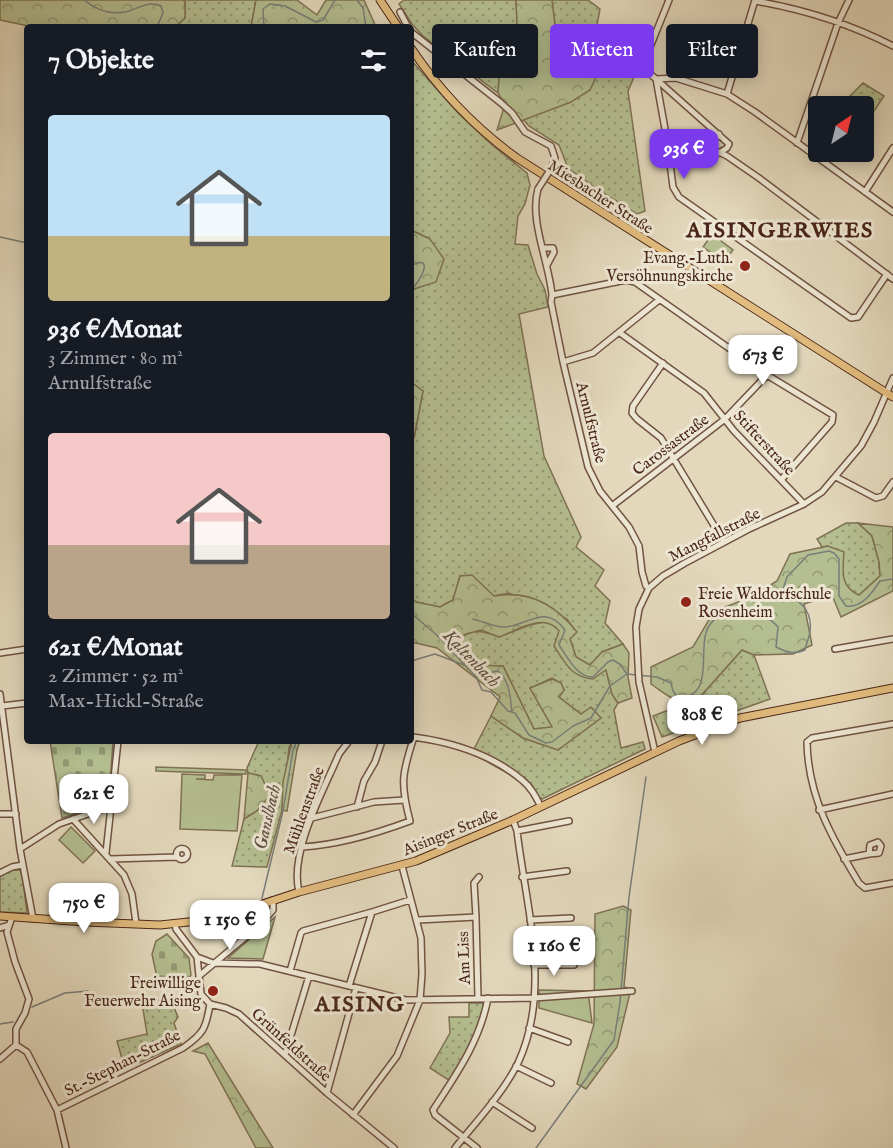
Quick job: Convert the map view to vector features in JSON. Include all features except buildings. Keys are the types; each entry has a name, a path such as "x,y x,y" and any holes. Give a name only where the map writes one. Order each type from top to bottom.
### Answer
{"main road":[{"path":"380,0 396,24"},
{"name":"Miesbacher Straße","path":"414,52 454,105 495,142 517,158 890,395"},
{"name":"Aisinger Straße","path":"0,916 175,924 217,919 299,892 402,866 513,820 679,741 740,718 893,688"}],"street":[{"path":"669,0 642,67 729,144 719,153"},
{"path":"727,94 755,0 783,5 874,36 893,45"},
{"path":"797,143 838,23 849,0"},
{"path":"400,12 406,24"},
{"path":"414,34 501,103 512,113 525,132 551,146 555,158 535,199 563,362"},
{"path":"656,79 676,78 727,94 893,212"},
{"path":"656,79 675,192 679,197 851,318 858,317 887,274"},
{"path":"708,147 719,134"},
{"path":"667,140 708,147 719,153 759,178 893,279"},
{"path":"865,192 893,148"},
{"path":"543,248 553,248 555,252 548,265"},
{"path":"552,296 631,280 767,375 830,412 834,417 832,422 781,480"},
{"name":"Arnulfstraße","path":"649,588 646,586 642,572 639,546 629,527 600,490 588,467 563,362 593,353 659,300"},
{"name":"Stifterstraße","path":"620,333 704,393 725,419 804,504"},
{"path":"663,363 633,406 632,413 636,419 661,438 724,542"},
{"name":"Carossastraße","path":"612,506 725,419 767,375"},
{"name":"Mangfallstraße","path":"649,588 663,576 724,542 804,504 822,492 861,446 890,395 893,378"},
{"path":"836,477 876,498 883,496 893,482"},
{"path":"649,588 639,609 636,627 639,682 655,752"},
{"path":"835,649 893,639"},
{"path":"0,653 24,649"},
{"path":"0,694 1,718 20,849 33,919"},
{"path":"2,706 24,703"},
{"path":"893,724 812,738 807,742 807,759 819,810 844,859 862,887 871,888 893,883"},
{"path":"414,737 437,740 467,749 495,762 522,780 532,790 541,807"},
{"path":"106,853 118,744"},
{"name":"Mühlenstraße","path":"299,892 296,876 302,847 339,754 347,744"},
{"path":"357,807 364,781 375,762 381,744"},
{"path":"302,847 320,846 410,821 404,800 402,776 410,744"},
{"path":"819,810 893,794"},
{"path":"312,818 374,802 404,800"},
{"path":"20,849 59,824 111,806"},
{"path":"0,814 16,814"},
{"path":"73,819 106,853 124,876 130,887 136,923"},
{"path":"455,1148 492,1102 516,1066 529,1028 534,998 534,965 530,920 517,831 513,820"},
{"path":"517,831 569,821"},
{"path":"844,859 869,854"},
{"path":"111,859 177,857"},
{"path":"0,873 23,865"},
{"path":"353,1115 397,1056 420,1000 421,938 402,866"},
{"path":"522,877 567,871"},
{"name":"Am Liss","path":"478,998 474,883 479,877"},
{"path":"199,976 260,925 273,910 273,900"},
{"path":"290,971 303,931 410,900"},
{"path":"327,1093 372,912"},
{"path":"0,1059 16,1045 16,1029 25,1013 29,999 7,932 12,917"},
{"name":"Am Liss","path":"418,920 476,917"},
{"path":"530,920 571,918"},
{"path":"175,924 176,929 197,957 201,994 210,1004"},
{"path":"0,927 9,925"},
{"path":"197,957 213,963 260,964 406,1000 534,998 628,992"},
{"path":"534,965 574,965"},
{"path":"285,1055 309,976"},
{"path":"477,1148 435,1115 433,1110 461,1067 475,1040 485,1014 488,998"},
{"name":"Grünfeldstraße","path":"210,1004 239,1014 327,1093 394,1148"},
{"name":"St.-Stephan-Straße","path":"57,1110 183,1048 200,1036 206,1026 210,1004"},
{"path":"529,1028 568,1042"},
{"path":"16,1045 27,1052 57,1110 66,1148"},
{"path":"516,1066 551,1083"},
{"path":"492,1102 532,1128"}],"green space":[{"path":"0,0 183,0 185,2 185,18 178,24 24,25 0,20"},
{"path":"183,0 256,0 252,24 178,24 185,18"},
{"path":"256,0 297,0 317,15 326,0 364,0 375,24 252,24"},
{"path":"404,0 516,0 517,24 432,24 432,43 412,24 399,4"},
{"path":"516,0 552,0 555,24 550,24 550,78 596,78 590,90 571,102 497,130 505,104 498,93 499,78 538,78 538,24 517,24"},
{"path":"552,0 588,0 600,9 597,24 555,24"},
{"path":"414,63 458,113 527,173 530,185 525,204 518,216 515,244 528,245 537,274 545,290 548,307 519,314 544,456 581,537 576,547 604,570 595,586 610,601 605,623 623,644 602,652 591,666 576,657 570,639 576,632 567,619 509,593 494,596 460,576 453,600 440,607 414,600 414,438 423,391 414,384 414,289 436,281 430,239 414,231"},
{"path":"478,78 499,78 498,93"},
{"path":"575,78 634,78 628,91 645,211 637,214 568,168 559,145 529,126 523,119 571,102"},
{"path":"863,83 884,96 874,111 874,96 850,96"},
{"path":"414,231 430,239 444,259 436,282 414,289"},
{"path":"712,234 733,250 724,262 703,247"},
{"path":"414,384 423,391 414,438"},
{"path":"846,523 858,523 872,536 879,562 880,576 858,596 844,581 828,546 822,547 817,539"},
{"path":"858,523 893,527 893,591 841,617 832,595 804,604 812,645 793,654 754,655 742,650 698,699 679,701 651,684 651,667 693,647 714,611 749,598 777,581 790,554 828,546 844,552 845,582 859,595 880,576 872,536"},
{"path":"472,575 494,596 518,595 550,607 569,622 577,632 570,639 576,657 590,665 602,652 623,644 629,653 628,677 632,698 618,703 612,694 606,670 593,679 579,676 574,672 554,646 559,631 553,626 546,623 530,624 499,637 481,630 466,634 449,644 467,665 503,666 534,729 552,727 530,688 552,679 561,683 564,690 559,697 581,714 591,707 601,718 558,750 523,738 491,716 500,697 437,648 414,643 414,600 440,607 453,600 460,576"},
{"path":"544,622 555,625 560,631 566,664 606,670 612,694 618,703 614,710 621,748 643,742 645,749 542,799 514,777 472,753 491,716 523,738 558,750 601,718 581,714 559,697 564,690 561,683 552,678 530,688 553,727 534,729 503,666 467,665 449,644 473,632 484,632 499,637"},
{"path":"742,650 754,655 770,699 662,737 653,716 698,699"},
{"path":"50,744 113,744 109,799 102,805 62,818"},
{"path":"258,744 291,744 282,810 267,867 232,866 244,819 258,810 261,776 248,773 247,768"},
{"path":"291,744 299,744 287,811 282,810 283,782"},
{"path":"156,767 246,770 246,774 156,771"},
{"path":"248,773 261,776 270,795 258,810 244,819"},
{"path":"182,774 205,775 205,779 196,779 213,780 214,775 242,775 237,831 180,829"},
{"path":"71,827 95,851 83,863 59,840"},
{"path":"12,870 22,872 27,913 0,912 0,876"},
{"path":"623,906 631,910 624,987 629,988 629,997 617,1047 586,1089 577,1084 594,1024 595,914"},
{"path":"275,917 263,959 228,958"},
{"path":"167,934 189,958 191,975 185,984 178,987 159,987 152,954 156,941"},
{"path":"539,990 588,991 592,1023 539,1008"},
{"path":"170,998 178,1017 174,1023 181,1044 125,1069 117,1041 147,1034 142,1003"},
{"path":"469,1003 484,1003 474,1034 450,1081 430,1068 450,1033 449,1017 469,1017"},
{"path":"208,1043 273,1148 256,1148 205,1054 193,1051"}],"waterway":[{"name":"Kaltenbach","path":"84,0 93,7 114,13 125,12 147,4 156,4 161,6 163,13 158,24"},
{"name":"Kaltenbach","path":"264,24 263,9 270,4 285,6 316,22 323,20 335,0"},
{"name":"Kaltenbach","path":"357,0 363,8 366,24"},
{"path":"0,237 24,242"},
{"name":"Kaltenbach","path":"414,265 423,263 424,266 422,275 414,287"},
{"name":"Kaltenbach","path":"414,616 439,637 476,677 482,690 491,692 508,711 515,713 529,735 546,743 552,742 573,726 591,718 610,686 627,674 657,677 671,683 678,698 691,695 699,687 702,676 705,637 709,626 717,618 730,614 763,616 778,627 776,647 790,652 805,650 810,632 807,611 794,598 782,592 787,577 808,555 829,551 839,559 839,596 846,606 862,602 880,581 893,579"},
{"path":"473,619 505,627 536,618 551,618 565,630 559,645 573,666 582,674 593,677 613,660 621,665 626,673"},
{"name":"Ganslbach","path":"414,660 435,654 464,665"},
{"path":"477,677 498,671 507,684 512,712"},
{"name":"Ganslbach","path":"262,898 283,811 296,744"},
{"path":"536,1148 614,1040 620,1002 629,897 646,777"},
{"name":"Ganslbach","path":"32,1007 65,993 88,991"},
{"name":"Ganslbach","path":"0,1024 13,1022"}],"place":[{"name":"Evang.-Luth. Versöhnungskirche","path":"745,266"},
{"name":"Freie Waldorfschule Rosenheim","path":"686,602"},
{"name":"Freiwillige Feuerwehr Aising","path":"213,991"}],"district":[{"name":"AISINGERWIES","path":"780,229"},
{"name":"AISING","path":"360,1003"}]}
